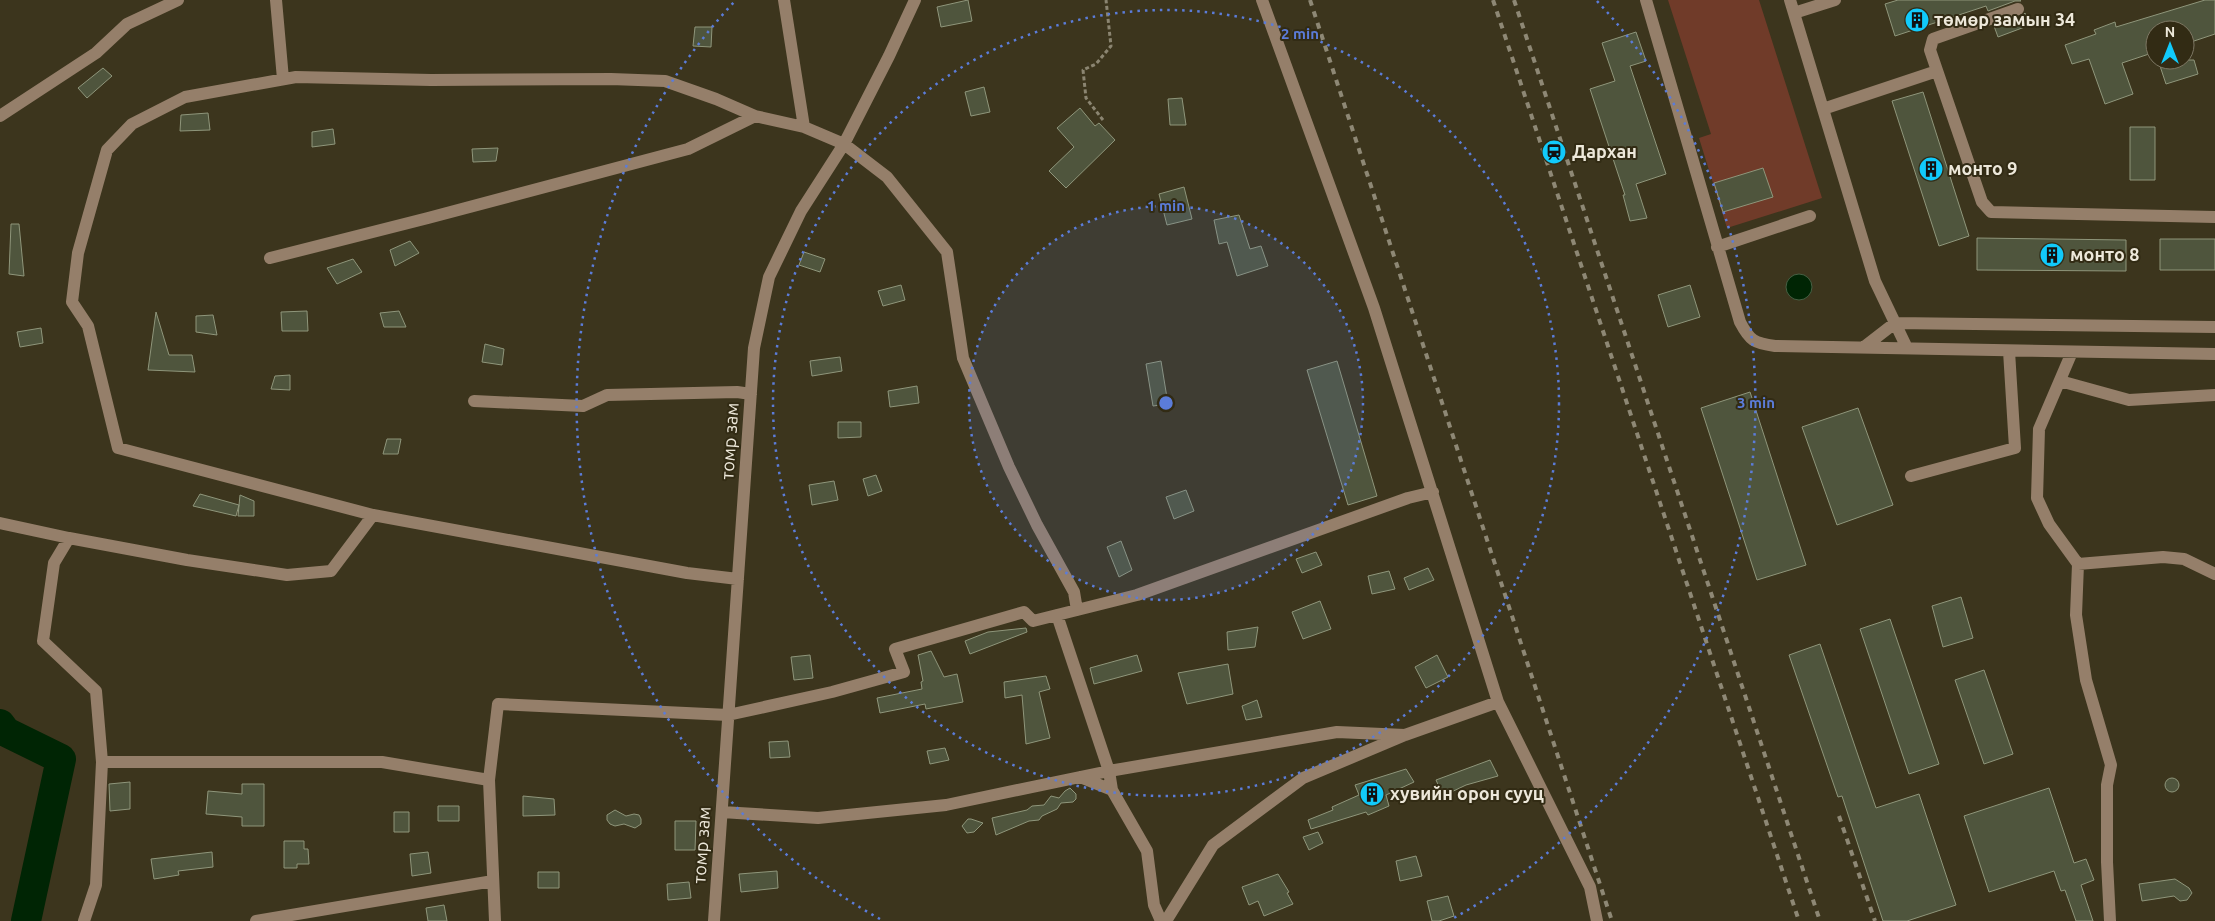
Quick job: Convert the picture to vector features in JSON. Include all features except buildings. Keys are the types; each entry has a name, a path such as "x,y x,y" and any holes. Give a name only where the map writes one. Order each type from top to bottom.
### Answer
{"street":[{"path":"0,116 96,52 127,24 178,0"},
{"path":"276,0 283,79"},
{"path":"784,0 804,127"},
{"name":"томр зам","path":"714,921 754,348 769,277 800,211 844,144 915,0"},
{"path":"1262,0 1374,308 1498,702 1590,887 1597,921"},
{"path":"1646,0 1740,322 1747,336 1759,344 1775,346 2215,354"},
{"path":"1790,0 1875,281 1907,348"},
{"path":"1794,14 1835,0"},
{"path":"2018,9 1933,39 1930,50 1982,202 1991,212 2215,217"},
{"path":"1823,109 1937,71"},
{"path":"738,578 687,572 373,515 118,448 88,326 72,302 78,253 107,150 132,124 185,97 296,77 431,80 611,79 665,81 716,99 755,116 804,127 844,144 887,177 947,252 963,358 1009,467 1037,525 1074,592 1077,610"},
{"path":"270,258 438,216 688,149 755,116"},
{"path":"1717,246 1810,216"},
{"path":"1864,347 1895,323 2215,327"},
{"path":"1910,476 2015,448 2009,351"},
{"path":"2072,352 2038,429 2038,498 2049,524 2078,564 2076,615 2086,680 2111,765 2107,785 2107,862 2110,921"},
{"path":"2060,381 2130,400 2215,395"},
{"path":"474,401 583,406 607,395 737,392 751,394"},
{"path":"495,921 489,780 498,704 728,715 832,692 904,672 894,649 1024,612 1033,621 1137,596 1399,502 1433,492"},
{"path":"0,523 186,560 287,575 331,571 373,515"},
{"path":"69,538 54,563 43,641 96,691 102,762 96,885 84,921"},
{"path":"2078,564 2164,558 2184,559 2215,574"},
{"path":"1057,615 1109,771 1112,790 1147,851 1154,905 1161,921"},
{"path":"1166,921 1213,845 1303,778 1405,734 1498,702"},
{"path":"722,812 818,818 946,805 1109,771 1337,732 1405,734"},
{"path":"102,762 382,762 489,780"},
{"path":"1080,777 1112,790"},
{"path":"256,921 493,881"}],"path":[{"path":"1103,120 1086,98 1083,70 1096,64 1111,46 1106,0"}],"shaded area":[{"path":"1668,0 1759,0 1822,198 1727,228 1699,138 1711,134"},
{"path":"1799,274 1808,278 1812,287 1808,296 1799,300 1790,296 1786,287 1790,278"}],"waterway":[{"path":"0,724 6,732 61,759 26,921"}],"railway":[{"path":"1310,0 1612,921"},
{"path":"1493,0 1799,921"},
{"path":"1514,0 1820,921"},
{"path":"1839,816 1875,921"}],"place":[{"name":"төмөр замын 34","path":"1917,20"},
{"name":"Дархан","path":"1554,152"},
{"name":"монто 9","path":"1931,169"},
{"name":"монто 8","path":"2052,255"},
{"name":"хувийн орон сууц","path":"1372,794"}]}
